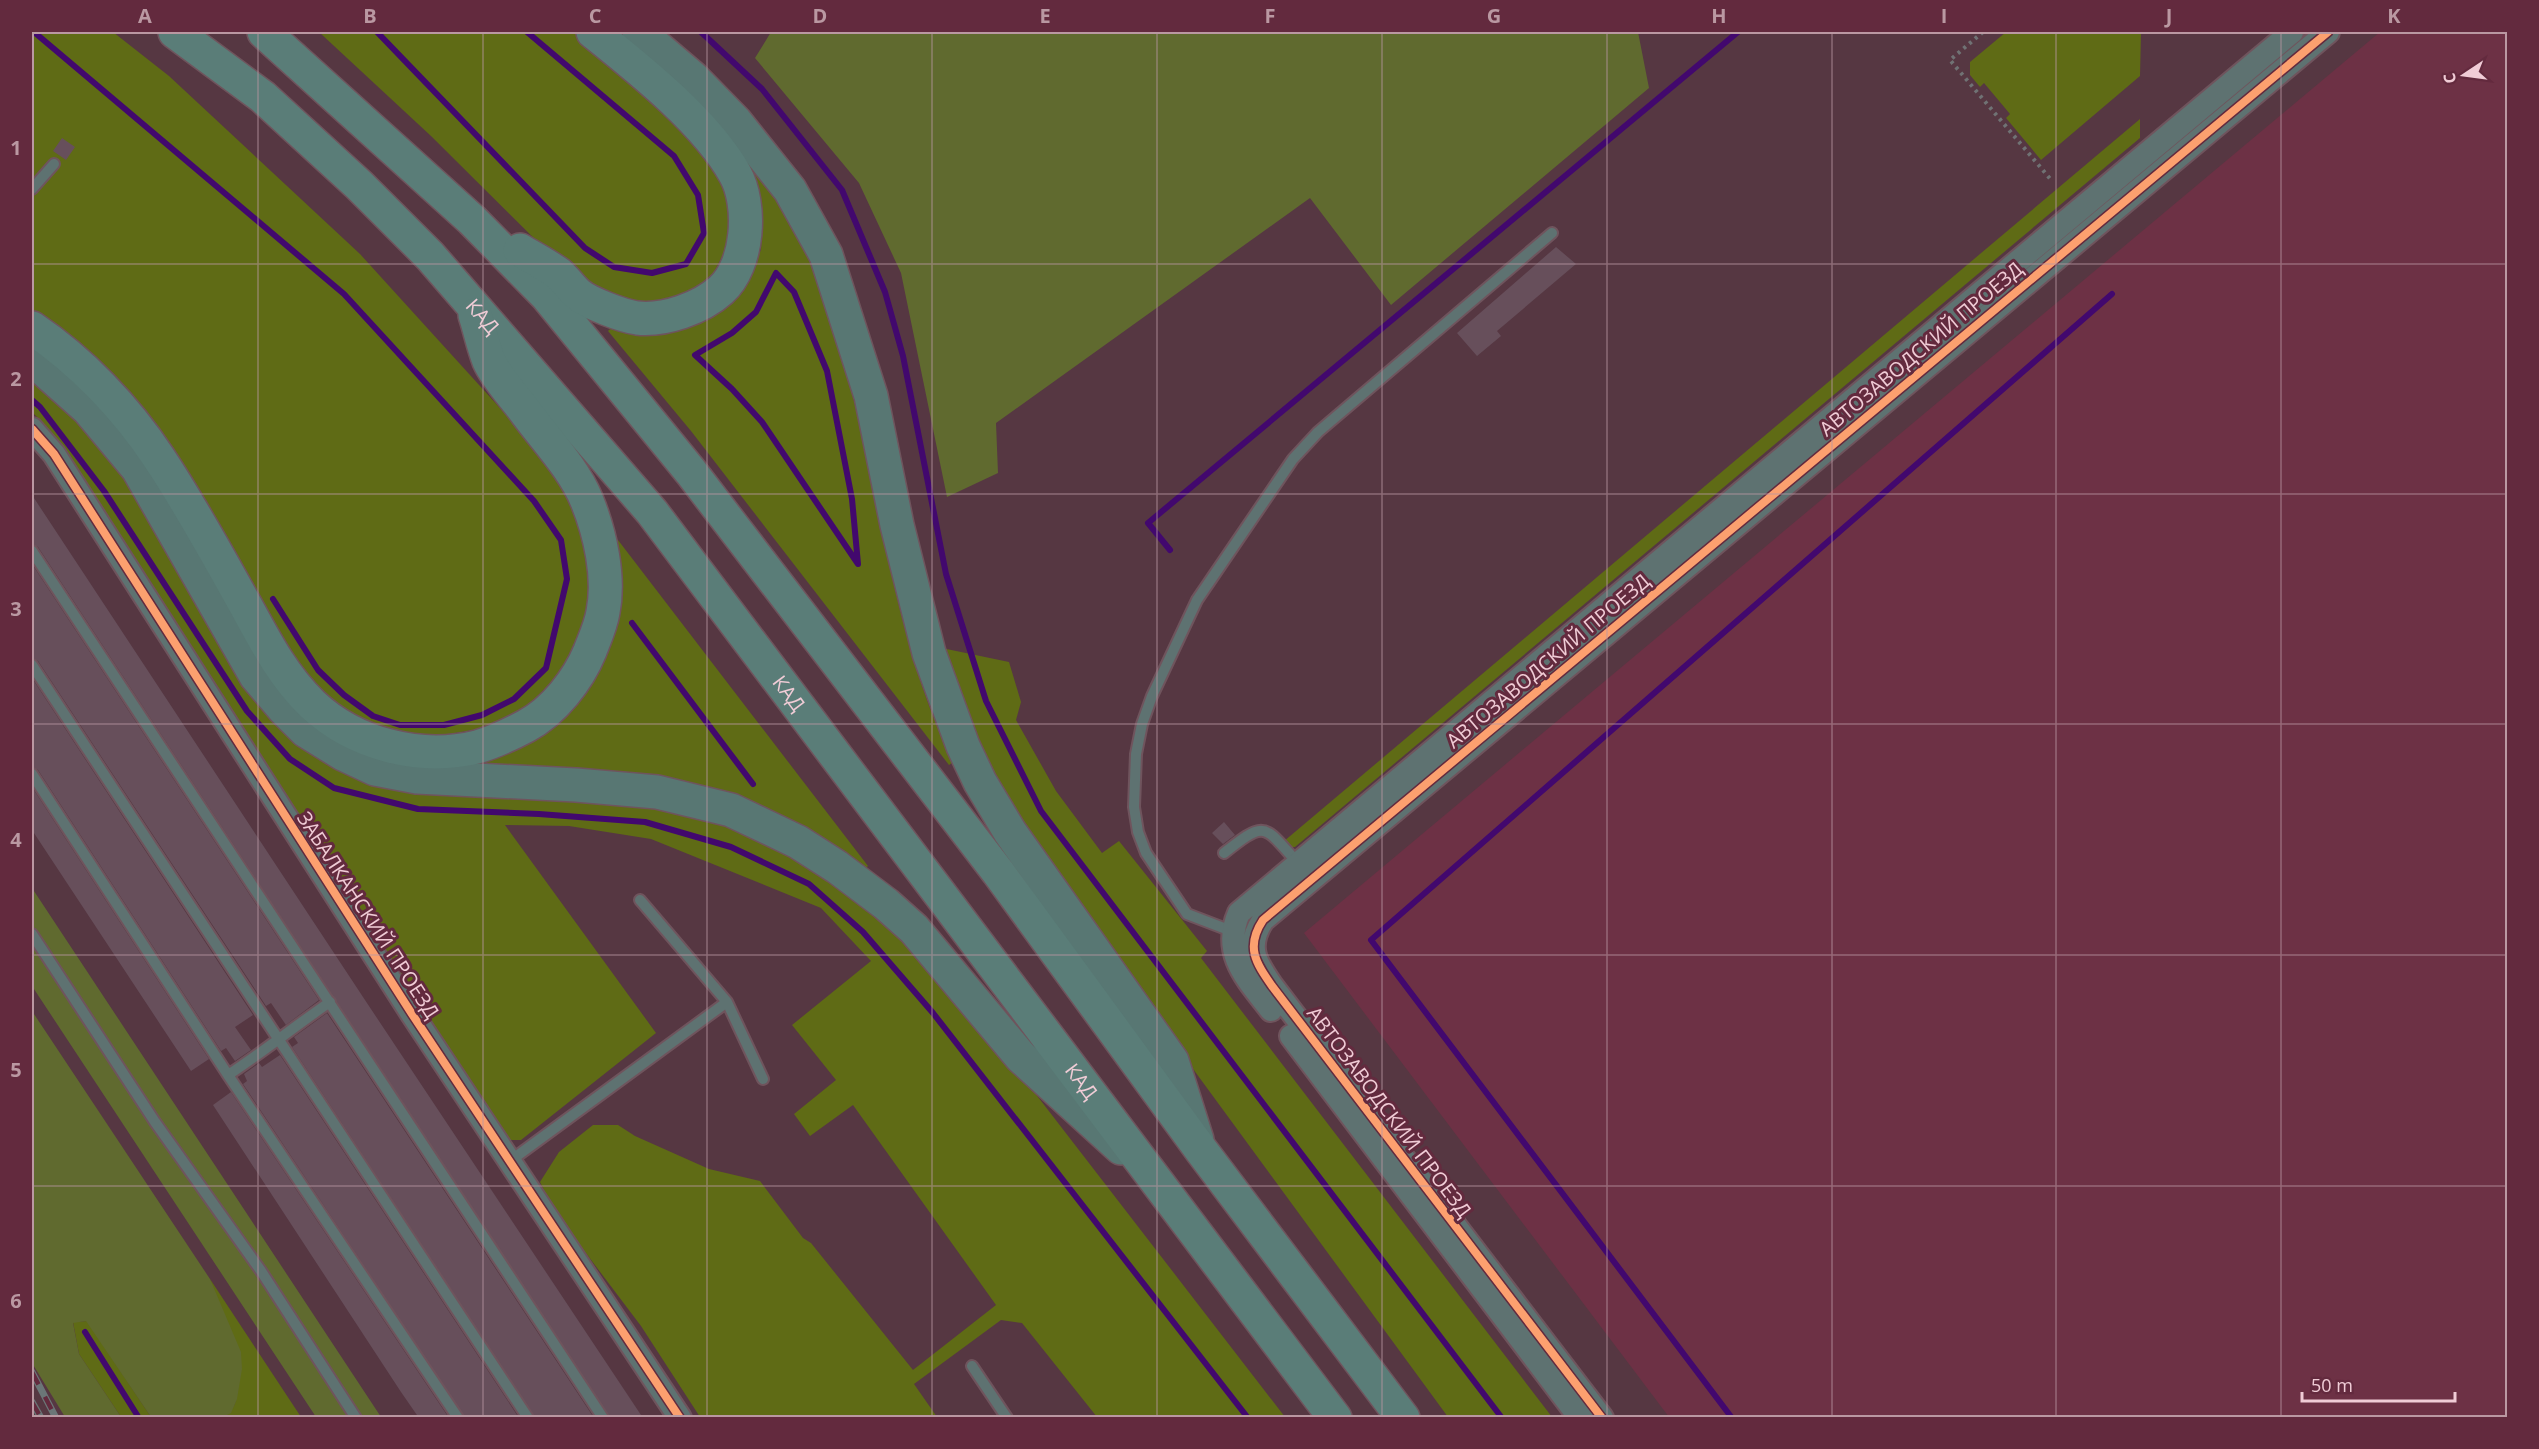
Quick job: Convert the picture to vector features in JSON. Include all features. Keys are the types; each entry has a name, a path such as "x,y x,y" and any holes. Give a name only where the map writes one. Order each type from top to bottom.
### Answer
{"highway":[{"name":"КАД","path":"175,32 263,97 359,185 430,256 652,512 950,904 1335,1418"},
{"path":"264,32 472,220 547,296 691,472 998,873 1201,1150 1403,1418"},
{"path":"472,220 560,275 580,296 603,307 637,318 669,315 700,305 723,288 737,266 745,234 745,201 735,174 710,140 664,92 593,32"},
{"path":"32,328 68,355 128,416 158,455 280,666 312,704 338,724 377,743 407,750 440,751 476,747 507,736 535,722 559,699 583,669 604,610 604,572 597,533 587,501 574,478 490,363 471,302"}],"main road":[{"path":"639,32 693,78 735,121 790,190 826,255 871,396 897,525 929,653 963,746 980,782 1010,832 1172,1061 1201,1150"},
{"path":"32,359 88,409 138,469 256,676 306,731 343,754 375,769 417,777 576,785 657,792 731,810 798,842 837,867 886,904 914,929 1021,1057 1154,1178"}],"street":[{"name":"АВТОЗАВОДСКИЙ ПРОЕЗД","path":"1602,1418 1272,986 1243,936 1239,913 2292,32"},
{"name":"АВТОЗАВОДСКИЙ ПРОЕЗД","path":"1580,1418 1241,970 1232,941 1243,936 1263,920 2328,32"},
{"name":"ЗАБАЛКАНСКИЙ ПРОЕЗД","path":"32,429 54,454 399,994 680,1418"}],"lane":[{"path":"32,189 54,164"},
{"path":"1243,936 1188,914 1146,853 1138,832 1134,807 1136,754 1142,724 1152,696 1197,600 1293,459 1318,432 1552,233"},
{"path":"32,551 603,1418"},
{"path":"32,665 528,1418"},
{"path":"32,774 228,1075 458,1418"},
{"path":"1224,853 1251,832 1261,830 1270,832 1298,864"},
{"path":"640,900 727,1002 763,1079"},
{"path":"32,934 155,1122 261,1271 356,1418"},
{"path":"228,1075 279,1041 288,1031 330,1002"},
{"path":"510,1161 727,1002"},
{"path":"972,1366 1007,1418"}],"path":[{"path":"1983,32 1950,60 2052,181"}],"shaded area":[{"path":"2380,32 2507,32 2507,1417 1669,1417 1304,933"}],"green space":[{"path":"32,32 113,32 169,76 360,254 529,440 564,484 592,557 587,620 562,671 525,709 479,729 431,737 378,731 334,708 305,675 32,314"},
{"path":"319,32 573,32 666,111 709,158 732,203 732,227 725,251 713,274 686,298 647,307 620,303 570,274 431,136"},
{"path":"771,32 1638,32 1649,88 1391,305 1310,198 996,423 998,473 947,497 901,273 859,183 755,58"},
{"path":"2006,32 2141,32 2140,76 2041,160 2006,118 2010,114 1984,83 1980,87 1970,75 1970,62"},
{"path":"2140,119 2140,138 1295,847 1288,847 1283,842"},
{"path":"744,158 792,224 826,296 839,338 861,429 903,622 933,716 953,762 949,765 691,431 608,331 610,329 639,333 668,333 689,326 735,294 761,250 762,225"},
{"path":"32,373 118,465 292,738 337,770 390,787 445,796 652,802 717,820 772,842 849,889 957,992 1285,1417 1097,1417 1022,1323 1001,1320 914,1384 937,1417 700,1417 641,1326 554,1211 540,1182 559,1152 593,1125 618,1125 635,1136 709,1169 760,1181 803,1238 811,1243 913,1370 996,1305 853,1105 810,1136 794,1114 836,1080 792,1025 871,961 821,908 651,839 569,826 505,825 656,1033 521,1140 508,1140 412,997 95,496 32,412"},
{"path":"618,540 868,866 863,870 818,842 480,768 479,762 546,731 613,544"},
{"path":"937,647 1009,662 1021,702 1016,720 1056,791 1102,853 1119,841 1207,951 1201,958 1552,1417 1448,1417 1040,860 982,762"},
{"path":"32,888 381,1417 316,1417 32,986"},
{"path":"32,1011 210,1279 241,1352 242,1369 237,1399 231,1413 223,1417 151,1417 86,1321 73,1323 79,1354 121,1417 65,1417 32,1363"},
{"path":"210,1279 301,1417 223,1417 233,1407 238,1385"},
{"path":"87,1321 151,1417 121,1417 79,1354 73,1322"}],"building":[{"path":"62,138 75,147 66,160 53,151"},
{"path":"1556,247 1576,264 1497,331 1501,336 1477,356 1457,333"},
{"path":"32,495 643,1418 610,1418 38,547 32,544"},
{"path":"32,564 319,1000 286,1025 271,1003 266,1006 38,661 32,658"},
{"path":"32,678 253,1015 235,1027 251,1050 235,1061 226,1048 221,1051 38,770 32,767"},
{"path":"32,787 209,1059 191,1071 32,830"},
{"path":"1224,822 1235,835 1223,844 1212,833"},
{"path":"327,1013 594,1418 535,1418 292,1047 298,1043 294,1037"},
{"path":"280,1055 519,1418 465,1418 243,1084 247,1081 244,1074 259,1063 262,1067"},
{"path":"231,1092 449,1418 419,1418 401,1392 213,1105"}],"waterway":[{"path":"34,32 344,294 534,501 561,540 567,579 546,668 514,699 482,715 444,725 400,725 373,716 344,695 318,670 273,599"},
{"path":"377,32 585,248 614,267 652,273 686,264 704,233 698,195 674,156 527,32"},
{"path":"701,32 762,89 842,190 885,292 903,356 946,574 986,701 1041,811 1502,1418"},
{"path":"1170,550 1148,523 1738,32"},
{"path":"776,273 794,292 827,371 852,499 858,564 762,422 732,389 695,355 732,333 756,312 776,273"},
{"path":"1732,1418 1371,940 2112,294"},
{"path":"32,400 40,407 104,491 247,711 290,759 334,788 418,809 539,814 645,822 731,847 809,884 863,932 933,1013 1248,1418"},
{"path":"632,623 753,784"},
{"path":"85,1332 139,1418"}],"railway":[{"path":"32,1372 56,1418"},
{"path":"32,1402 41,1418"}],"cycle path":[{"path":"1602,1418 1261,970 1254,947 1255,938 1263,920 2328,32"},
{"path":"32,429 54,454 412,1014 680,1418"}]}
